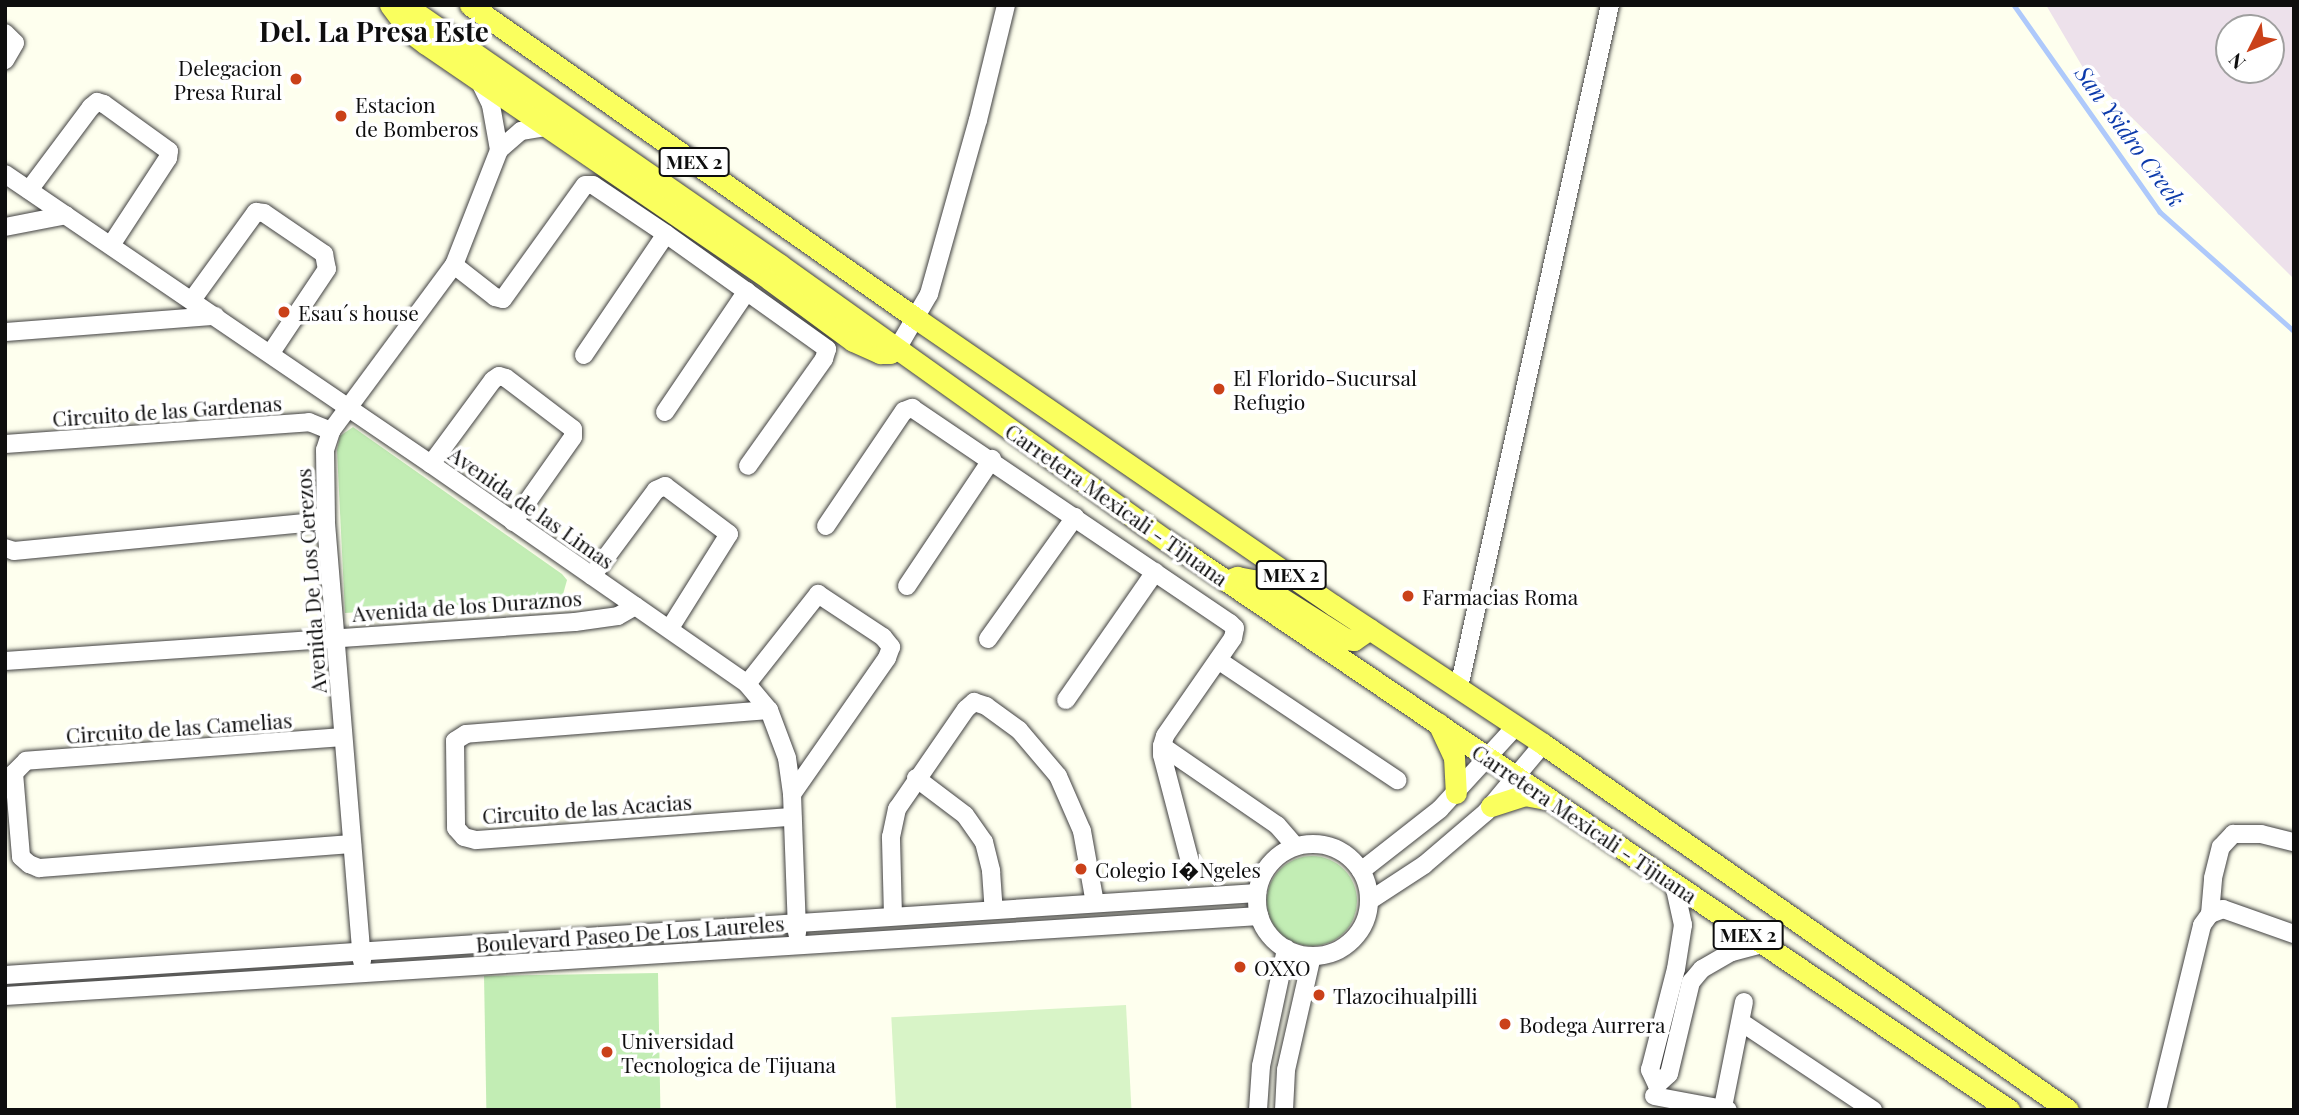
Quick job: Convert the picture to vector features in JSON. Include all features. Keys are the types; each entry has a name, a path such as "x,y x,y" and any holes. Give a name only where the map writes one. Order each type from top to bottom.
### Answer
{"main road":[{"path":"390,5 410,32 769,279 853,341 880,353 890,353 897,349"},
{"name":"Carretera Mexicali - Tijuana","path":"405,5 1226,581 1437,721 2009,1110"},
{"name":"Carretera Mexicali - Tijuana","path":"470,5 918,319 1370,629 1543,744 2068,1110"},
{"path":"1226,581 1237,577 1253,580 1346,639 1361,637 1370,629"},
{"path":"1437,721 1454,757 1456,793"},
{"path":"1491,806 1524,795 1553,801"}],"street":[{"path":"897,349 918,319 929,294 1006,5"},
{"path":"1459,687 1610,5"},
{"path":"5,33 15,43 5,60"},
{"path":"480,82 493,113 499,150"},
{"path":"29,190 91,107 97,102 104,104 169,151 168,159 111,245"},
{"path":"499,150 521,131 547,127"},
{"name":"Avenida De Los Cerezos","path":"363,975 326,521 325,450 331,431 454,265 499,150"},
{"name":"Avenida de las Limas","path":"5,174 670,628 747,684 769,710 787,758 792,794 798,943"},
{"path":"454,265 495,297 503,299 585,185 593,185 666,234 827,349 824,359 748,466"},
{"path":"192,300 256,212 264,213 324,254 327,269 270,354"},
{"path":"5,227 66,215"},
{"path":"584,355 666,234"},
{"path":"665,412 747,291"},
{"path":"5,332 215,316"},
{"path":"431,464 493,380 499,376 506,378 573,429 573,436 513,522"},
{"path":"826,526 904,411 912,408 992,459 1235,628 1218,660 1165,736 1162,746 1190,862"},
{"name":"Circuito de las Gardenas","path":"5,444 309,422 331,431"},
{"path":"906,586 992,459"},
{"path":"592,576 656,490 665,486 729,534 670,628"},
{"path":"988,639 1075,517"},
{"path":"5,548 14,551 326,521"},
{"path":"1066,700 1155,572"},
{"path":"747,684 818,594 883,637 891,647 887,658 792,794"},
{"name":"Avenida de los Duraznos","path":"5,660 575,622 618,616 635,606"},
{"path":"1218,660 1397,780"},
{"path":"893,916 893,821 916,778 966,709 974,702 986,706 1019,730 1058,776 1082,831 1094,903"},
{"name":"Circuito de las Acacias","path":"769,710 466,734 455,741 456,828 464,837 476,840 792,817"},
{"path":"1361,871 1401,842 1456,793 1516,726"},
{"name":"Circuito de las Camelias","path":"343,737 26,761 18,765 14,773 21,857 39,868 352,844"},
{"path":"1369,901 1424,865 1491,806 1543,744"},
{"path":"1162,746 1277,825 1295,846"},
{"path":"916,778 965,816 984,842 991,871 993,910"},
{"path":"2157,1110 2202,925 2210,914 2213,878 2221,847 2233,834 2262,834 2294,842"},
{"path":"1310,844 1339,850 1361,871 1369,901 1366,919 1358,934 1345,946 1329,954 1312,956 1286,949 1269,936 1259,916 1257,893 1269,864 1295,846 1310,844"},
{"path":"1654,1097 1650,1070 1676,970 1683,925 1674,884"},
{"name":"Boulevard Paseo De Los Laureles","path":"5,975 361,949 1257,893"},
{"path":"2210,914 2222,909 2294,934"},
{"name":"Boulevard Paseo De Los Laureles","path":"5,996 363,975 798,943 1259,916"},
{"path":"1654,1097 1669,1074 1691,982 1702,969 1732,953 1762,944"},
{"path":"1258,1110 1261,1066 1286,949"},
{"path":"1284,1110 1286,1070 1312,956"},
{"path":"1654,1097 1725,1108 1744,1002"},
{"path":"1741,1022 1873,1110"}],"shaded area":[{"path":"2046,5 2294,5 2294,279 2085,71"}],"green space":[{"path":"353,427 562,574 567,580 562,598 345,613 337,450 340,436"},
{"path":"1312,856 1329,859 1344,869 1354,884 1357,901 1354,918 1344,933 1329,943 1312,946 1295,943 1280,933 1270,918 1267,901 1270,884 1280,869 1295,859"},
{"path":"658,973 660,1110 486,1110 484,976"},
{"path":"1126,1005 1131,1110 896,1110 891,1017"}],"waterway":[{"name":"San Ysidro Creek","path":"2014,5 2160,212 2294,331"}],"place":[{"name":"Delegacion Presa Rural","path":"296,79"},
{"name":"Estacion de Bomberos","path":"341,116"},
{"name":"Esau´s house","path":"284,312"},
{"name":"El Florido-Sucursal Refugio","path":"1219,389"},
{"name":"Farmacias Roma","path":"1408,596"},
{"name":"Colegio I�Ngeles","path":"1081,869"},
{"name":"OXXO","path":"1240,967"},
{"name":"Tlazocihualpilli","path":"1319,995"},
{"name":"Bodega Aurrera","path":"1505,1024"},
{"name":"Universidad Tecnologica de Tijuana","path":"607,1052"}],"district":[{"name":"Del. La Presa Este","path":"374,31"}]}
